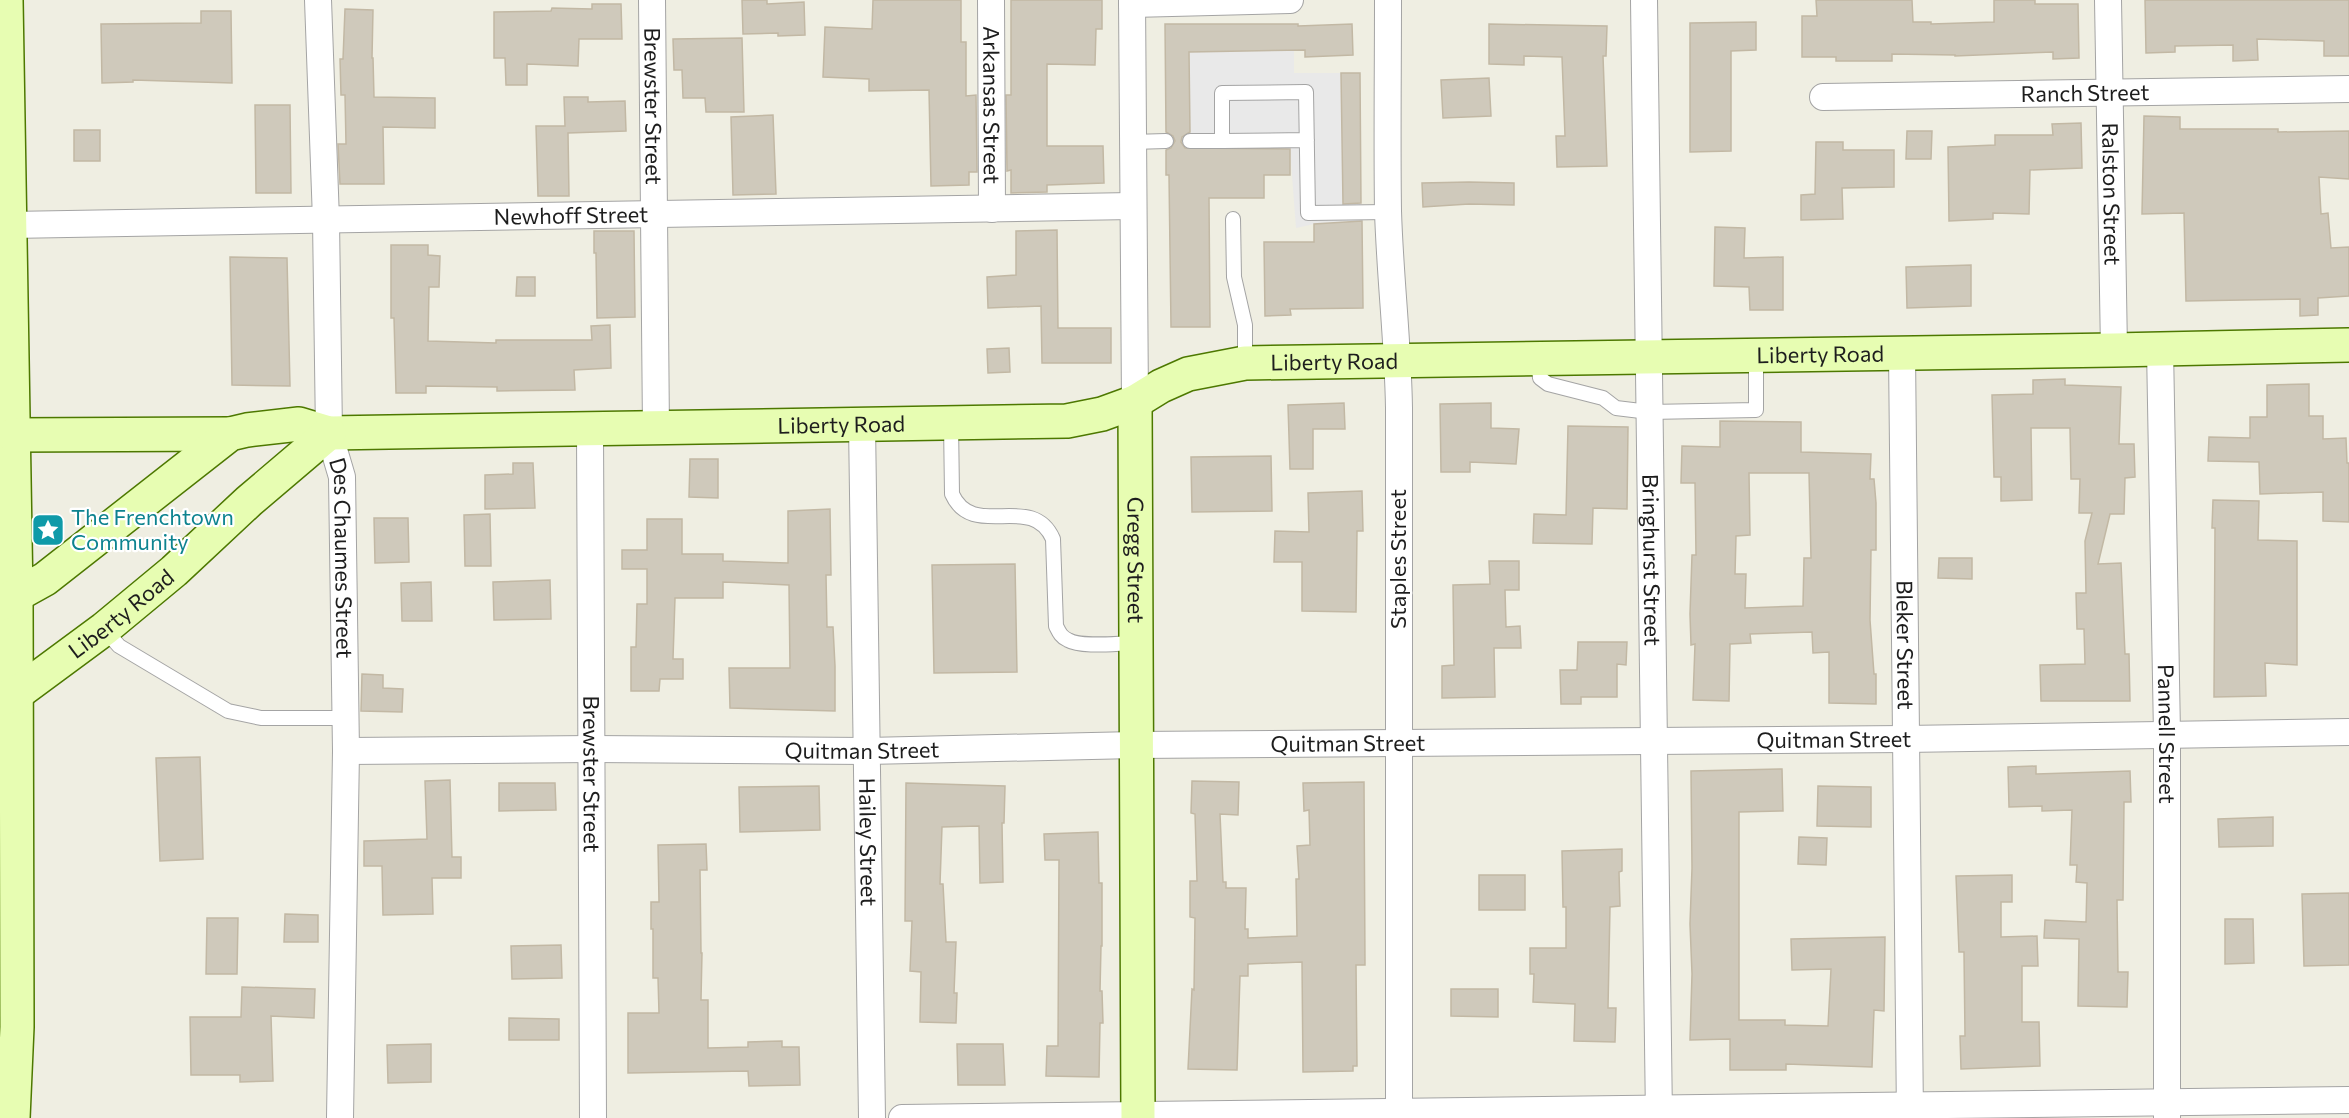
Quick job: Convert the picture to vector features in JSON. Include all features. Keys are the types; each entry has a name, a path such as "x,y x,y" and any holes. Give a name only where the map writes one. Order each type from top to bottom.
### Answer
{"main road":[{"path":"6,0 13,435 7,529 8,697 17,1027 13,1118"},
{"name":"Liberty Road","path":"13,435 239,432 299,424 329,433 656,430 1067,421 1101,414 1135,402 1161,386 1188,374 1245,363 2114,351 2160,348 2349,345"},
{"name":"Gregg Street","path":"1135,402 1138,1117"},
{"path":"8,600 45,579 239,432 263,450 263,489"},
{"name":"Liberty Road","path":"8,697 104,629 174,571 263,489 329,433"},
{"path":"0,972 17,1027"}],"street":[{"name":"Des Chaumes Street","path":"318,0 326,220 329,433 342,477 346,752 340,1118"},
{"name":"Brewster Street","path":"652,0 656,430"},
{"name":"Arkansas Street","path":"991,0 992,209"},
{"path":"1132,2 1290,0"},
{"name":"Staples Street","path":"1388,0 1388,212 1398,362 1399,1116"},
{"name":"Bringhurst Street","path":"1644,0 1659,1114"},
{"name":"Ralston Street","path":"2108,0 2114,351"},
{"name":"Gregg Street","path":"1132,2 1135,402"},
{"name":"Ranch Street","path":"1823,97 2349,89"},
{"name":"Newhoff Street","path":"10,225 1132,206"},
{"name":"Pannell Street","path":"2160,348 2167,734 2167,1111"},
{"name":"Bleker Street","path":"1902,353 1910,1113"},
{"name":"Hailey Street","path":"862,424 872,1118"},
{"name":"Brewster Street","path":"590,430 593,1118"},
{"name":"Quitman Street","path":"346,752 592,749 867,751 1135,745 1905,739 2349,732"},
{"path":"902,1118 2167,1111 2346,1106"}],"lane":[{"path":"1222,141 1222,93 1306,92 1308,213 1388,212"},
{"path":"1190,141 1307,140"},
{"path":"1132,142 1166,141"},
{"path":"1233,219 1234,277 1245,325 1245,363"},
{"path":"1538,359 1540,378 1548,384 1603,398 1616,408 1649,412 1756,410 1756,355"},
{"path":"951,423 952,494 957,505 968,513 978,516 1028,516 1040,521 1049,530 1053,539 1056,626 1059,634 1068,641 1078,643 1135,644"},
{"path":"104,629 119,646 228,711 261,718 345,718"}],"shaded area":[{"path":"1294,50 1294,73 1341,73 1344,200 1361,200 1362,223 1314,224 1296,228 1290,149 1190,150 1189,52"}],"building":[{"path":"742,0 767,0 767,4 804,2 805,35 743,34"},
{"path":"873,0 961,0 961,42 966,42 966,96 976,95 977,172 969,172 969,185 931,186 929,90 869,91 869,79 823,77 825,27 872,29"},
{"path":"1011,0 1102,0 1102,29 1096,29 1095,65 1047,64 1047,146 1103,146 1104,183 1047,185 1047,192 1011,193 1011,170 1007,171 1006,95 1011,95"},
{"path":"1816,0 1912,0 1913,22 1931,22 1931,24 1994,22 1994,0 2035,0 2035,4 2078,4 2079,58 2053,59 2053,52 1955,56 1892,54 1892,61 1836,61 1836,57 1802,57 1802,16 1817,16"},
{"path":"2145,0 2349,0 2349,56 2324,56 2324,41 2257,39 2258,60 2233,61 2233,45 2175,46 2175,52 2146,53"},
{"path":"592,4 621,4 622,39 579,39 578,66 527,64 527,85 506,85 505,58 494,58 494,12 551,11 552,8 592,9"},
{"path":"345,9 373,10 374,97 435,98 435,128 383,127 384,184 340,184 338,144 346,144 345,95 341,95 340,59 343,59"},
{"path":"201,11 231,11 232,83 133,80 133,82 102,83 101,24 201,23"},
{"path":"1756,22 1756,50 1731,51 1731,151 1690,152 1690,23"},
{"path":"1165,24 1298,24 1298,26 1352,24 1353,55 1305,57 1305,50 1189,52 1190,132 1182,137 1181,142 1185,148 1290,149 1290,175 1264,175 1264,198 1209,198 1210,327 1171,327 1169,175 1166,175 1166,150 1171,148 1175,141 1173,136 1166,132"},
{"path":"1489,24 1607,26 1606,56 1603,56 1607,166 1557,167 1556,136 1565,136 1562,57 1524,56 1524,65 1489,64"},
{"path":"742,38 744,112 706,112 705,98 683,98 682,70 674,70 673,39"},
{"path":"1341,73 1360,73 1361,203 1343,204"},
{"path":"1489,78 1491,116 1443,118 1441,80"},
{"path":"564,97 588,97 588,102 625,101 626,131 568,133 569,196 538,196 536,126 565,126"},
{"path":"255,105 290,105 291,193 256,193"},
{"path":"773,115 776,194 733,195 731,117"},
{"path":"2144,116 2180,117 2180,129 2278,129 2278,132 2349,131 2349,179 2319,177 2321,214 2328,213 2331,248 2349,247 2349,296 2318,298 2318,315 2300,316 2300,299 2186,301 2184,213 2142,214"},
{"path":"2081,123 2082,168 2030,170 2029,214 1993,213 1993,219 1949,221 1948,147 1995,145 1995,135 2053,135 2052,124"},
{"path":"74,130 100,130 100,161 74,161"},
{"path":"1907,131 1932,131 1931,159 1906,159"},
{"path":"1816,142 1843,142 1843,150 1894,150 1894,187 1842,188 1843,219 1801,220 1801,195 1815,194"},
{"path":"1422,183 1514,183 1514,205 1469,204 1423,207"},
{"path":"1362,221 1363,308 1290,309 1291,315 1265,316 1264,242 1314,242 1314,224"},
{"path":"1715,227 1745,228 1744,258 1783,257 1783,310 1750,310 1749,287 1714,286"},
{"path":"1057,230 1058,328 1111,328 1111,363 1042,363 1041,306 988,308 987,277 1016,275 1016,231"},
{"path":"594,231 634,231 635,317 597,318"},
{"path":"391,245 428,245 428,255 440,256 439,287 429,287 428,341 496,343 496,340 592,340 591,326 610,325 611,368 574,370 575,390 497,391 497,387 426,386 426,393 396,393 394,318 391,318"},
{"path":"230,257 287,258 290,386 232,385"},
{"path":"1971,265 1971,306 1907,308 1906,267"},
{"path":"517,277 535,277 535,296 516,296"},
{"path":"1009,348 1010,372 988,373 987,349"},
{"path":"2065,379 2065,385 2121,387 2119,444 2134,444 2135,477 2125,478 2124,514 2110,514 2098,564 2121,563 2125,654 2129,654 2130,701 2041,701 2040,665 2085,664 2084,629 2077,629 2076,593 2086,593 2085,541 2092,513 2079,513 2080,479 2071,479 2070,428 2031,428 2032,500 2001,501 2001,477 1994,477 1992,395 2033,394 2033,380"},
{"path":"2309,384 2309,416 2323,416 2323,439 2346,438 2347,463 2349,463 2349,522 2323,521 2323,492 2260,494 2259,462 2208,461 2209,437 2250,438 2250,417 2267,417 2267,385"},
{"path":"1344,403 1345,429 1313,429 1313,469 1290,469 1288,405"},
{"path":"1491,403 1491,428 1519,429 1516,464 1470,462 1470,472 1441,472 1440,404"},
{"path":"1720,421 1801,422 1801,452 1871,454 1870,479 1874,479 1876,503 1876,550 1871,550 1870,620 1874,674 1876,674 1876,704 1829,703 1829,652 1813,653 1812,632 1750,634 1751,643 1730,644 1729,701 1693,700 1695,644 1691,645 1690,614 1692,555 1696,555 1695,483 1681,483 1682,446 1720,447","holes":["1749,473 1809,473 1811,558 1804,558 1803,606 1745,608 1746,574 1735,574 1736,536 1750,535"]},
{"path":"1568,426 1628,427 1627,509 1593,508 1592,544 1533,543 1534,514 1566,515"},
{"path":"1271,456 1272,511 1192,512 1191,457"},
{"path":"690,459 718,459 718,498 689,497"},
{"path":"513,463 533,463 535,508 485,509 485,475 513,474"},
{"path":"1362,491 1363,531 1357,531 1356,612 1302,611 1302,562 1274,562 1275,531 1309,532 1308,493"},
{"path":"2213,500 2259,501 2258,540 2297,541 2297,665 2265,663 2266,696 2214,697 2215,528 2212,528"},
{"path":"830,509 831,575 826,575 827,627 833,627 835,711 730,708 729,668 790,668 789,585 723,582 723,598 675,598 673,659 683,659 683,679 660,679 659,691 631,691 631,647 636,647 637,604 647,604 647,569 622,569 622,550 647,550 647,519 682,519 682,554 723,554 723,561 788,563 788,511"},
{"path":"490,514 491,566 465,566 464,515"},
{"path":"374,518 408,518 409,562 375,563"},
{"path":"1939,558 1972,558 1972,579 1938,578"},
{"path":"1489,561 1519,561 1519,590 1505,590 1506,627 1520,626 1521,648 1494,648 1495,697 1442,698 1442,666 1454,665 1453,585 1490,584"},
{"path":"1015,564 1017,672 934,673 932,565"},
{"path":"550,580 551,619 494,620 493,582"},
{"path":"431,582 432,621 402,621 401,583"},
{"path":"1578,642 1627,642 1626,665 1617,664 1617,697 1581,697 1581,704 1561,704 1560,670 1577,670"},
{"path":"362,674 383,675 383,688 403,689 402,712 361,711"},
{"path":"200,757 203,859 160,861 156,758"},
{"path":"2036,766 2036,774 2130,771 2131,802 2124,802 2123,900 2117,900 2118,972 2128,972 2127,1007 2078,1006 2079,939 2044,938 2045,920 2086,922 2087,883 2076,882 2077,865 2070,865 2072,810 2042,811 2042,806 2009,807 2008,767"},
{"path":"1782,769 1783,811 1739,812 1739,1020 1785,1020 1785,1025 1828,1026 1831,969 1792,970 1791,939 1885,937 1884,1011 1874,1010 1872,1067 1786,1064 1786,1070 1730,1070 1730,1039 1690,1040 1691,771"},
{"path":"450,780 452,857 461,857 461,878 432,878 433,914 383,915 382,866 364,866 364,841 427,839 425,781"},
{"path":"1192,781 1239,782 1238,815 1220,814 1223,882 1226,882 1226,888 1246,888 1245,929 1248,929 1248,938 1297,936 1296,879 1299,879 1297,846 1310,845 1309,810 1304,811 1303,783 1364,782 1365,965 1356,965 1357,1066 1353,1066 1353,1071 1303,1072 1302,962 1248,964 1248,976 1240,976 1237,1070 1188,1069 1192,989 1194,990 1195,918 1190,917 1190,881 1197,881 1195,814 1191,813"},
{"path":"499,783 555,783 556,810 499,811"},
{"path":"906,783 1005,786 1004,823 1002,823 1003,882 980,883 979,826 942,827 940,884 943,884 946,942 956,942 954,993 957,993 956,1023 920,1022 921,972 910,971 912,921 905,921"},
{"path":"819,786 820,830 740,832 739,787"},
{"path":"1818,786 1871,787 1871,827 1817,826"},
{"path":"2273,817 2273,846 2219,847 2218,819"},
{"path":"1098,832 1099,883 1102,883 1100,991 1102,991 1103,1023 1100,1023 1099,1077 1046,1076 1047,1046 1058,1046 1059,860 1045,860 1044,834"},
{"path":"1799,837 1827,838 1826,865 1798,864"},
{"path":"706,844 707,870 700,870 701,1000 708,1000 708,1048 748,1047 748,1042 782,1041 782,1047 799,1047 800,1085 749,1086 748,1071 628,1073 628,1013 659,1013 658,978 653,978 653,929 651,929 651,902 659,902 658,845"},
{"path":"1622,849 1622,871 1619,872 1620,906 1610,907 1608,1008 1616,1008 1615,1042 1574,1041 1575,1004 1533,1002 1534,974 1530,974 1530,948 1566,948 1562,851"},
{"path":"1479,875 1525,875 1525,910 1479,910"},
{"path":"2012,875 2012,902 2001,902 2001,937 2037,936 2038,966 2022,966 2022,1022 2039,1022 2040,1066 1961,1069 1960,1036 1965,1036 1964,952 1959,952 1956,876"},
{"path":"2349,893 2349,965 2304,966 2302,894"},
{"path":"285,914 318,915 318,942 284,942"},
{"path":"207,918 238,918 237,974 206,974"},
{"path":"2225,919 2253,919 2254,963 2225,964"},
{"path":"561,945 562,978 512,979 511,946"},
{"path":"242,987 315,989 314,1018 271,1016 273,1081 240,1082 240,1075 191,1075 190,1017 241,1017"},
{"path":"1451,989 1498,989 1498,1017 1451,1016"},
{"path":"509,1018 559,1019 559,1040 509,1040"},
{"path":"431,1044 431,1082 388,1083 387,1045"},
{"path":"957,1044 1003,1044 1005,1085 958,1085"}],"place":[{"name":"The Frenchtown Community","path":"48,530"}]}
